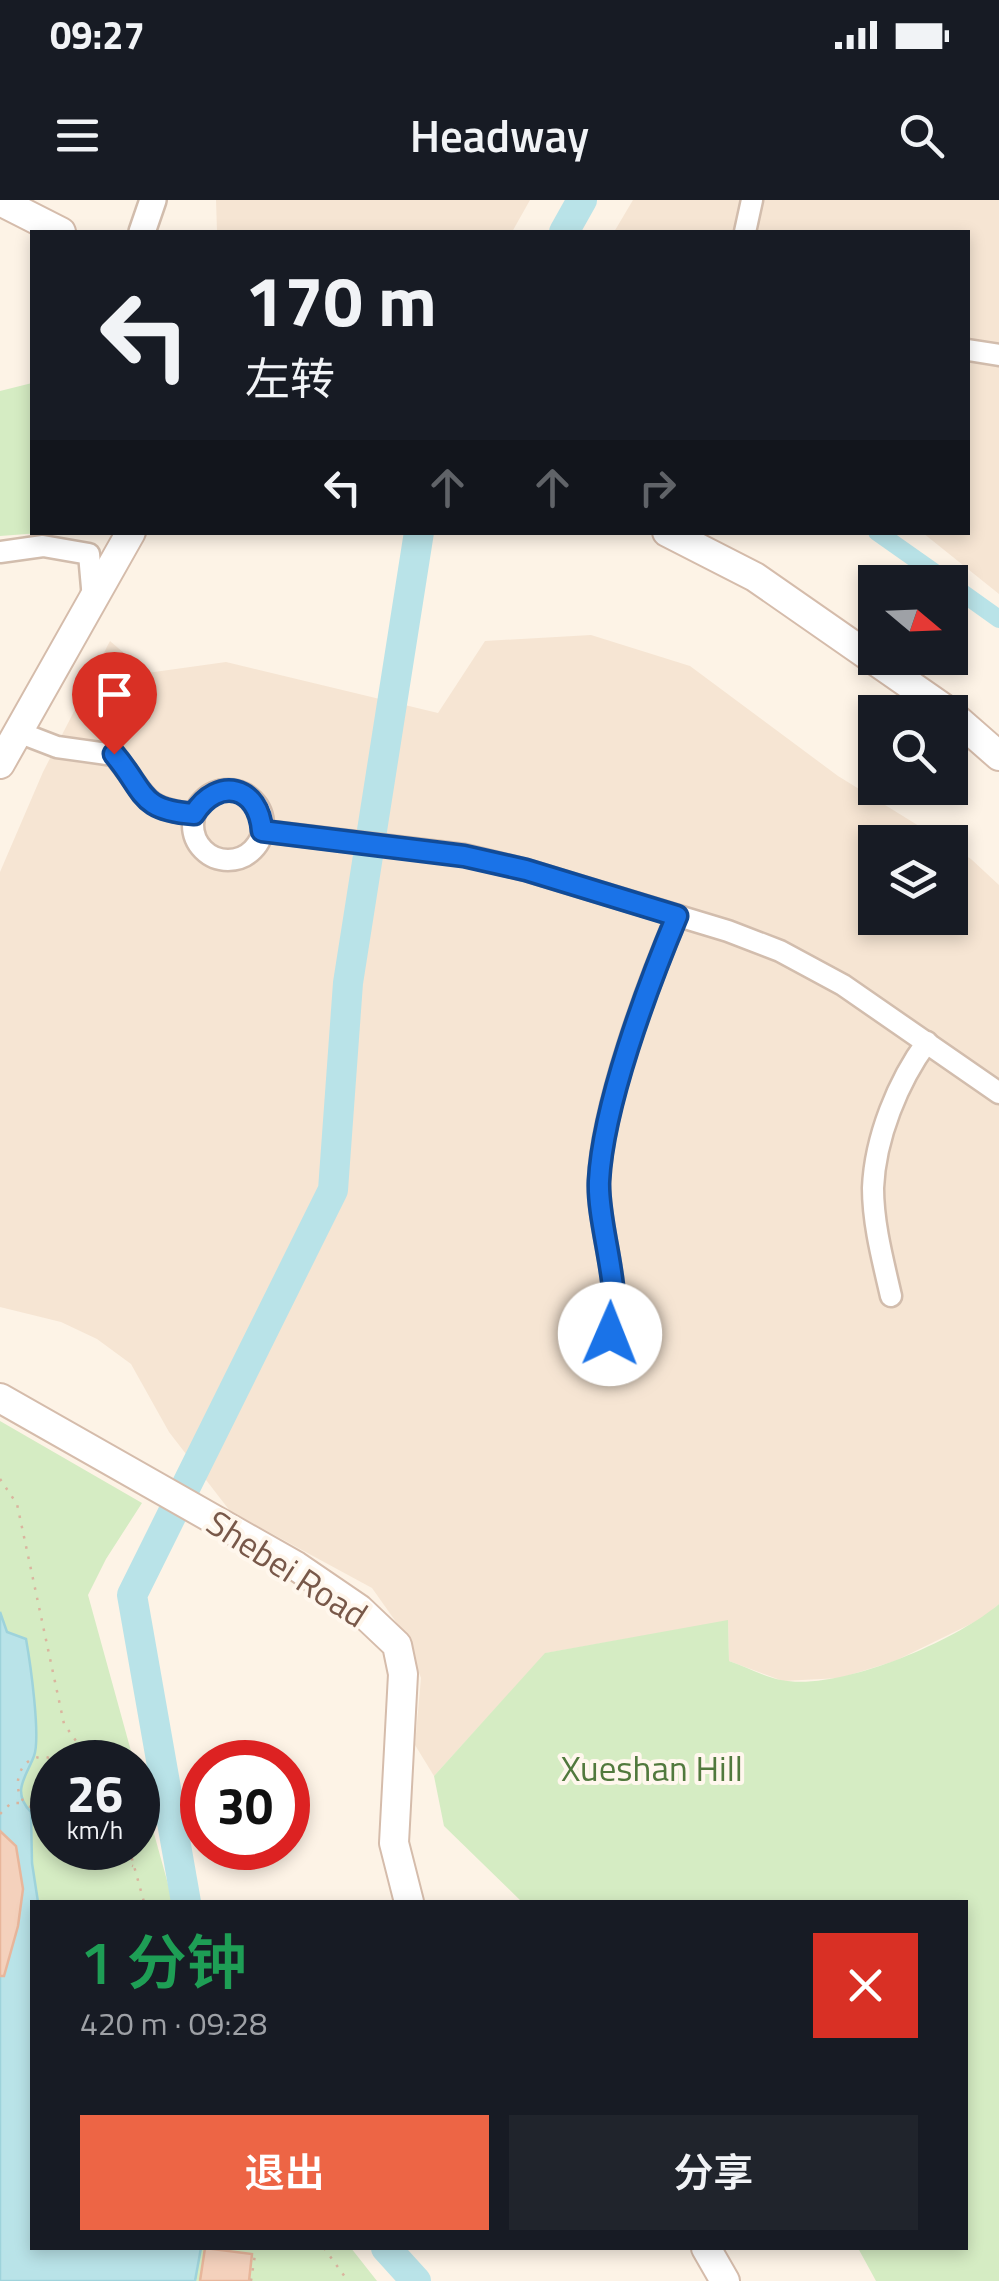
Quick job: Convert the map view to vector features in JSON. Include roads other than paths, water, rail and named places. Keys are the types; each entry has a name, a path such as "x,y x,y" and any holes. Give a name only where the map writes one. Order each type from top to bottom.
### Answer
{"main road":[{"path":"0,201 57,230"},
{"path":"0,764 129,535"},
{"path":"673,535 755,577 924,695"},
{"path":"968,729 999,756"},
{"name":"Shebei Road","path":"0,1398 296,1566 359,1609 397,1645 402,1674 394,1843 408,1900"},
{"path":"707,2250 726,2281"}],"street":[{"path":"143,230 153,200"},
{"path":"745,230 752,200"},
{"path":"970,350 999,355"},
{"path":"0,552 43,546 89,554 93,599"},
{"path":"18,732 57,747 114,754 149,802 166,812 194,814"},
{"path":"227,790 243,793 261,814 262,831 258,845 245,856 227,861 206,854 196,840 192,828 194,814 212,794 227,790"},
{"path":"262,831 428,849 526,870 780,951 843,984 999,1093"},
{"path":"610,1334 612,1280 599,1178 605,1137 624,1066 677,916"},
{"path":"891,1296 874,1188 885,1129 906,1076 927,1042"}],"water":[{"path":"0,1612 7,1632 26,1639 36,1716 36,1740 30,1740 30,1765 21,1791 30,1811 30,1870 38,1900 30,1900 30,2250 201,2250 195,2281 0,2281"}],"waterway":[{"path":"565,230 582,200"},
{"path":"186,1900 132,1595 333,1190 348,983 419,535"},
{"path":"881,535 924,565"},
{"path":"968,597 999,619"},
{"path":"388,2250 416,2281"}],"park label":[{"name":"Xueshan Hill","path":"652,1769"}]}
